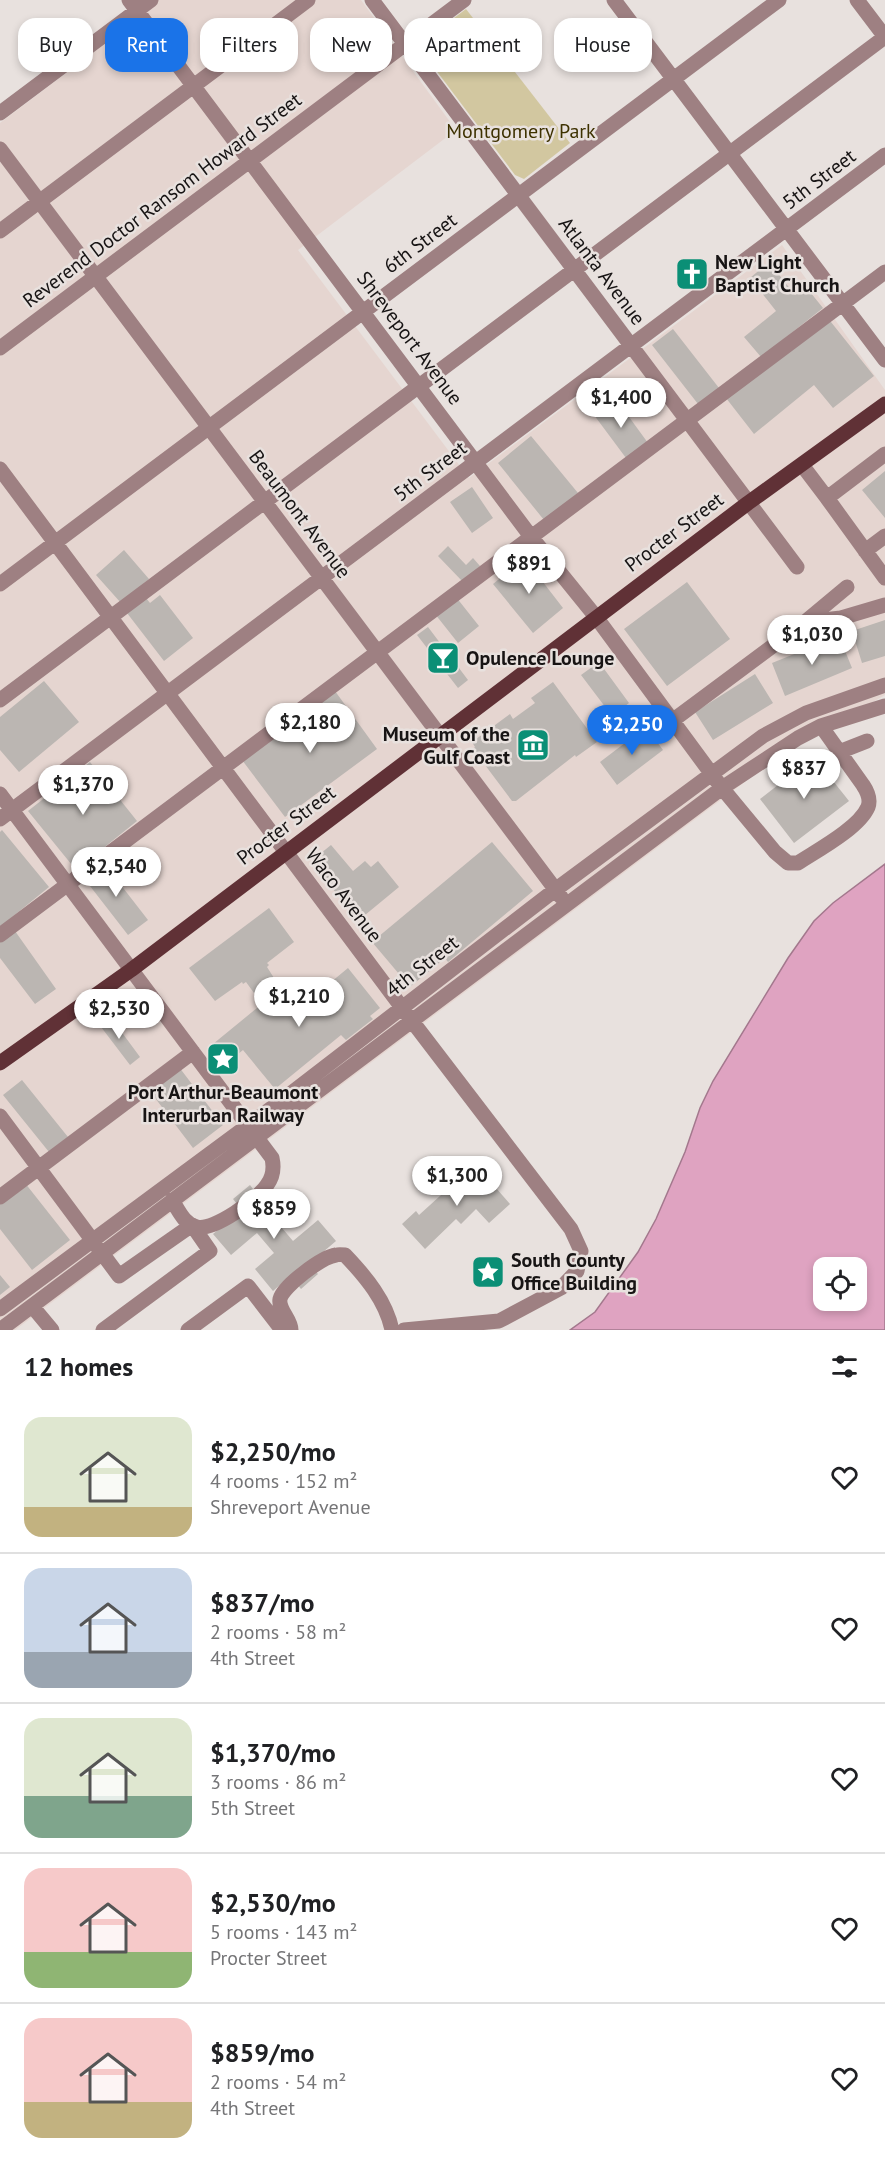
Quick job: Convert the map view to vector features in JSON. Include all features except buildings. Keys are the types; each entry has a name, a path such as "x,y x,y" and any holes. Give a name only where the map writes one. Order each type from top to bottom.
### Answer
{"main road":[{"name":"Procter Street","path":"0,1064 131,970 596,617 885,404"}],"street":[{"path":"0,113 133,5 151,0"},
{"path":"0,231 308,0"},
{"name":"Atlanta Avenue","path":"372,0 404,43"},
{"name":"Reverend Doctor Ransom Howard Street","path":"440,18 464,0"},
{"path":"614,0 885,360"},
{"name":"6th Street","path":"0,584 779,0"},
{"path":"0,700 885,37 857,0"},
{"name":"Shreveport Avenue","path":"133,5 532,538 596,617 711,774 775,852 788,863 798,863 854,824 869,806 868,795 839,752"},
{"name":"Reverend Doctor Ransom Howard Street","path":"0,348 404,45"},
{"name":"Atlanta Avenue","path":"426,72 797,567"},
{"name":"Beaumont Avenue","path":"0,149 566,904"},
{"name":"5th Street","path":"6,815 885,155"},
{"path":"0,935 885,272"},
{"path":"827,498 885,454"},
{"path":"802,465 885,578"},
{"name":"Waco Avenue","path":"0,469 402,1008 571,1229 581,1251 577,1271 561,1288 498,1321 404,1330"},
{"path":"865,551 885,536"},
{"path":"672,721 805,622 847,587"},
{"path":"805,622 841,618 885,605"},
{"name":"4th Street","path":"0,1309 763,736 806,713 885,685"},
{"name":"4th Street","path":"0,1330 722,788 798,738 821,726 885,706"},
{"path":"821,726 839,752 867,741"},
{"path":"0,794 6,815 68,884 272,1158 274,1166 267,1185 240,1208 215,1224 203,1228 192,1225"},
{"path":"0,1197 193,1052"},
{"path":"0,1116 120,1276 192,1225"},
{"path":"103,1330 210,1251 172,1200"},
{"path":"291,1330 291,1323 280,1305 280,1298 285,1290 317,1263 336,1254 345,1255 359,1270 388,1314 392,1330"},
{"path":"188,1330 248,1286 282,1330"},
{"path":"32,1306 52,1330"}],"shaded area":[{"path":"138,0 361,0 374,18 310,18 310,72 392,72 392,42 404,59 404,72 414,72 456,130 298,250 469,478 782,245 885,390 885,695 778,757 15,1330 0,1330 0,123 68,72 93,72 93,53 105,44 105,72 188,72 188,18 139,18 147,12"},
{"path":"885,864 885,1330 570,1330 595,1312 638,1252 656,1219 713,1081 788,958 814,921 833,903"}],"green space":[{"name":"Montgomery Park","path":"466,9 473,18 454,18"},
{"name":"Montgomery Park","path":"437,72 515,72 570,143 524,179 515,175"}],"place":[{"name":"New Light Baptist Church","path":"692,274"},
{"name":"Opulence Lounge","path":"443,658"},
{"name":"Museum of the Gulf Coast","path":"533,745"},
{"name":"Port Arthur-Beaumont Interurban Railway","path":"223,1059"},
{"name":"South County Office Building","path":"488,1272"}]}
